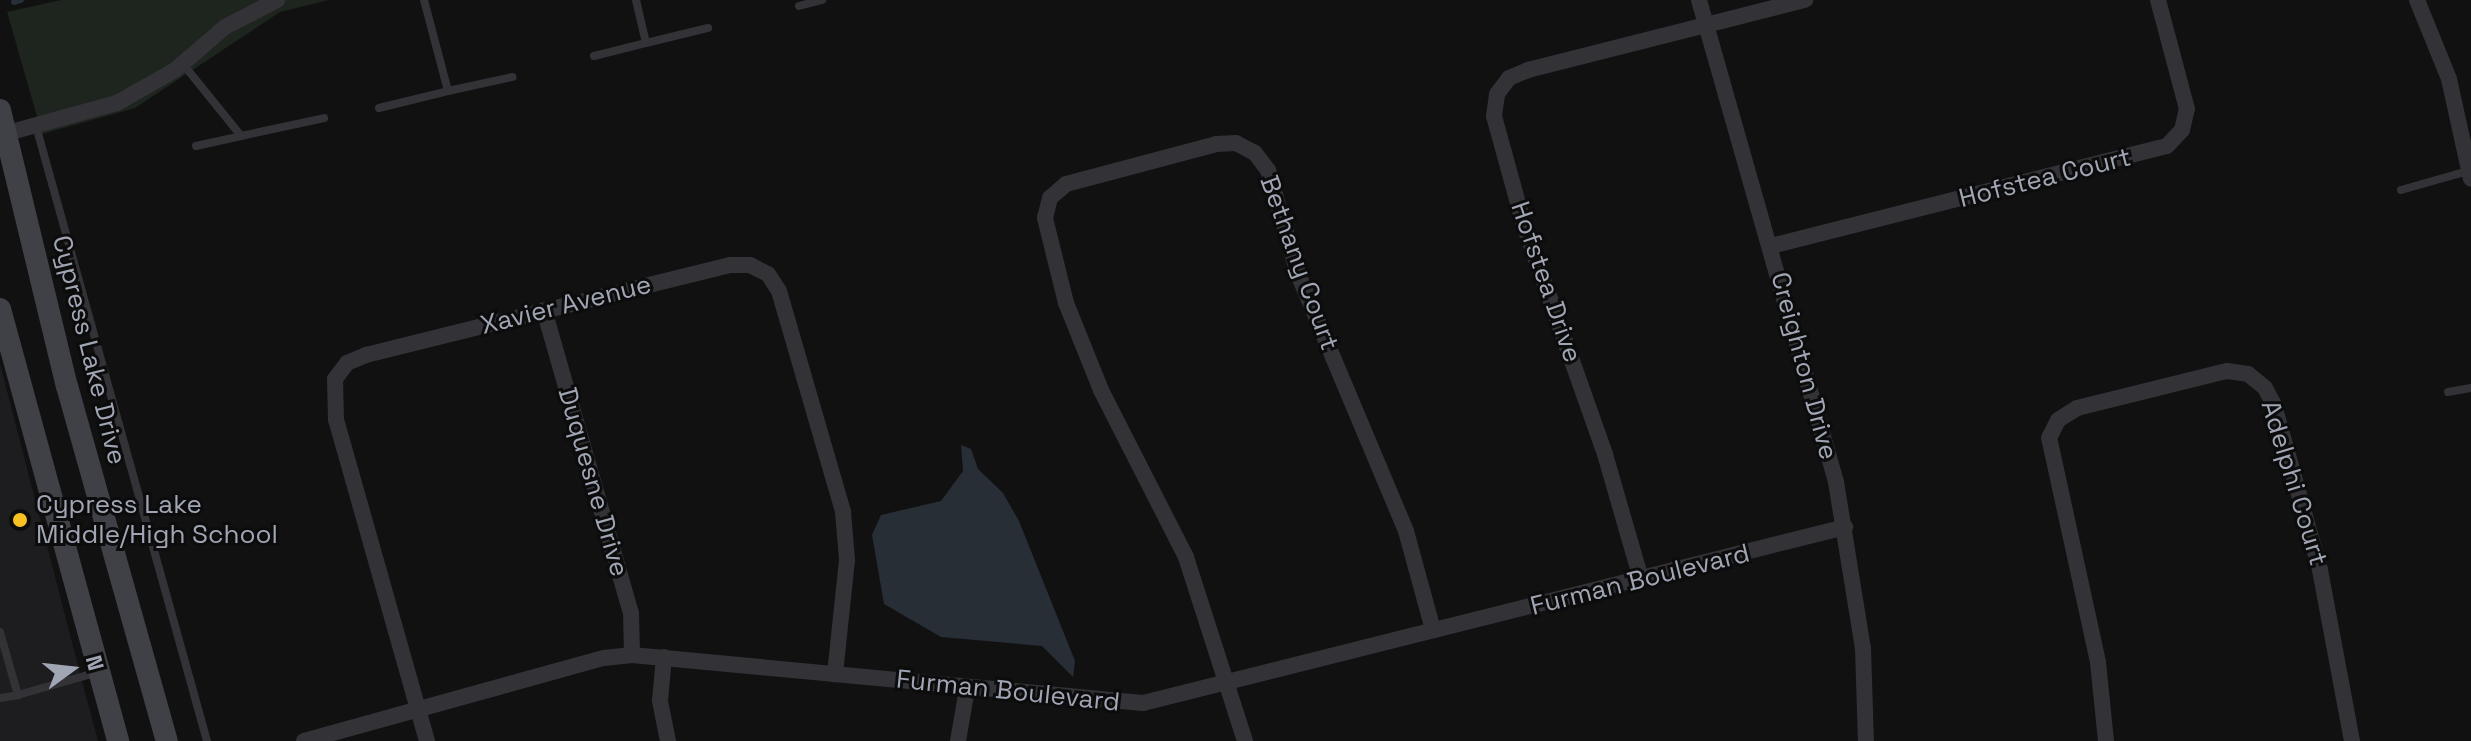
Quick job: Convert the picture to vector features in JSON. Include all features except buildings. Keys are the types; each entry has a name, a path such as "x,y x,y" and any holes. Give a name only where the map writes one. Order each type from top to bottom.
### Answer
{"main road":[{"name":"Cypress Lake Drive","path":"0,110 3,134 67,386 167,741"},
{"path":"0,309 118,741"}],"street":[{"path":"3,134 117,103 182,63 225,27 277,0"},
{"name":"Creighton Drive","path":"1699,0 1771,246 1845,527 1863,648 1866,741"},
{"path":"1705,25 1805,0"},
{"name":"Hofstea Court","path":"1771,246 2167,146 2182,130 2187,109 2158,0"},
{"path":"2417,0 2449,79 2468,164"},
{"name":"Hofstea Drive","path":"1641,579 1605,454 1524,225 1494,116 1497,94 1509,78 1705,25"},
{"name":"Bethany Court","path":"1245,741 1186,557 1091,367 1059,278 1045,218 1050,198 1066,184 1216,144 1236,143 1255,153 1268,170 1321,333 1401,517 1433,630"},
{"name":"Xavier Avenue","path":"427,741 336,420 335,379 347,363 366,355 730,265 750,265 768,274 779,291 843,512 847,560 835,674"},
{"name":"Duquesne Drive","path":"544,310 631,613 632,655"},
{"name":"Adelphi Court","path":"2106,741 2098,662 2049,438 2058,420 2077,408 2227,371 2248,374 2265,388 2274,405 2320,570 2352,741"},
{"name":"Furman Boulevard","path":"304,741 604,658 632,655 1114,704 1143,703 1845,527"},
{"path":"664,657 660,701 668,741"},
{"path":"958,741 967,689"}],"lane":[{"path":"424,0 448,91"},
{"path":"636,0 646,43"},
{"path":"799,6 822,0"},
{"path":"594,56 708,28"},
{"path":"182,63 241,136"},
{"path":"379,108 512,77"},
{"path":"196,146 324,118"},
{"name":"Cypress Lake Drive","path":"36,126 207,741"},
{"path":"2401,190 2468,164"},
{"path":"2448,392 2471,388"},
{"path":"0,632 18,695"},
{"path":"0,698 98,672"}],"shaded area":[{"path":"61,0 329,0 280,12 135,108 42,134 7,12"},
{"name":"Cypress Lake Middle/High School","path":"0,364 81,677 98,741 0,741"},
{"path":"961,445 971,449 978,469 1003,493 1019,521 1075,661 1073,677 1042,646 941,637 884,604 872,535 881,515 941,501 963,471"}],"waterway":[{"path":"14,2 21,0"}],"place":[{"name":"Cypress Lake Middle/High School","path":"20,520"}]}
